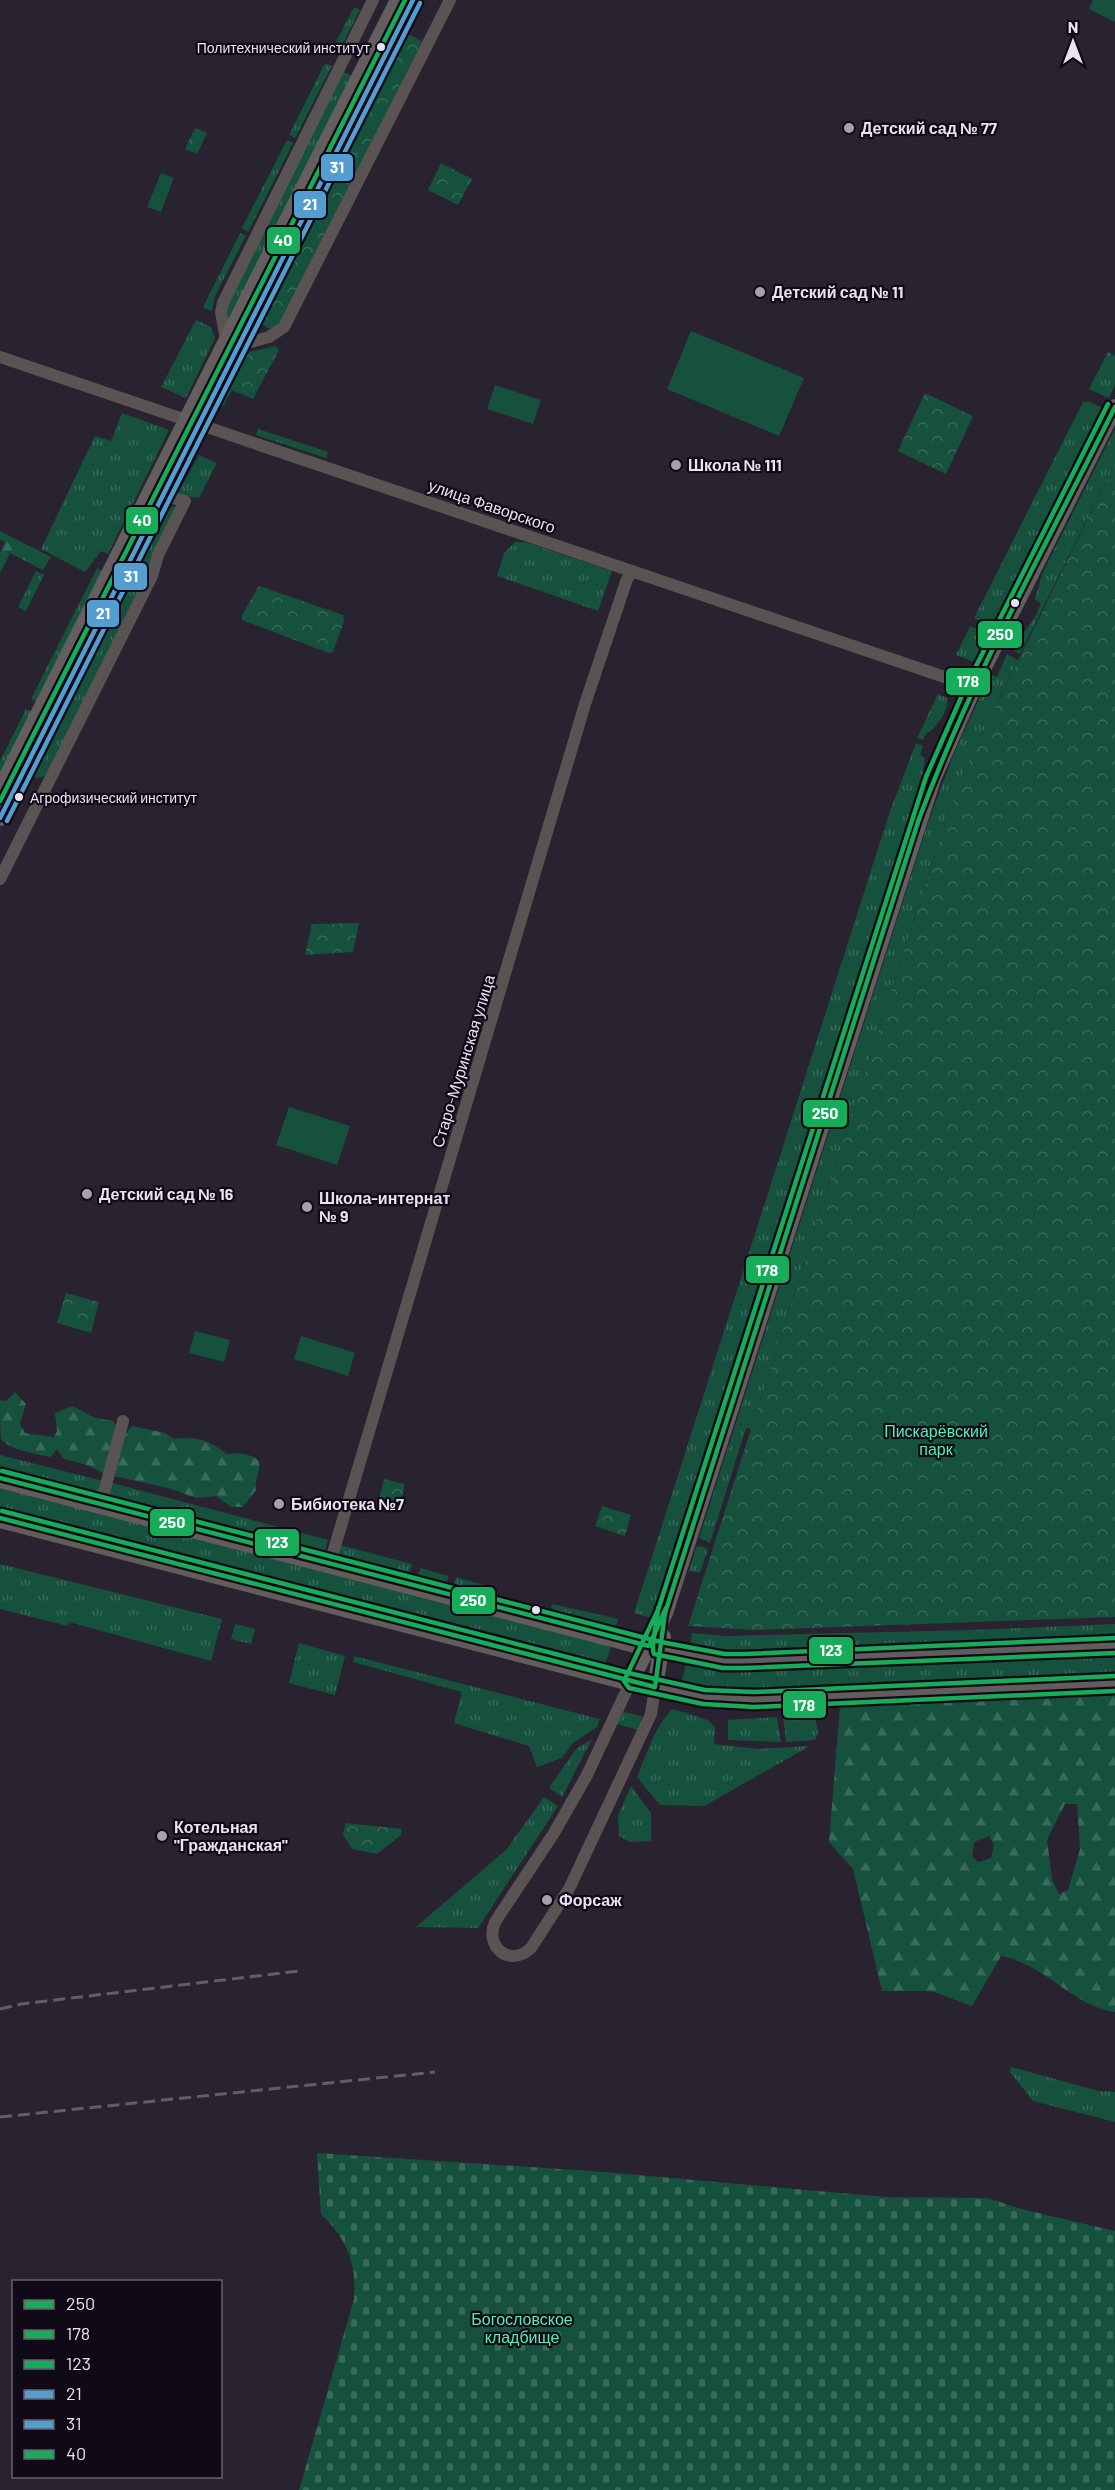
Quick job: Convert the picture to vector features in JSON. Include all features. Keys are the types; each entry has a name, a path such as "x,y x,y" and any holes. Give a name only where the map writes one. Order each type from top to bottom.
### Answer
{"main road":[{"path":"0,790 193,423 398,0"},
{"path":"233,342 413,0"},
{"path":"631,1681 666,1626 665,1613 919,819 946,747 1115,407"},
{"path":"0,818 164,496 193,423"},
{"path":"0,1478 654,1648 724,1661 1115,1645"},
{"path":"0,1518 631,1681 704,1697 754,1700 1115,1683"},
{"path":"654,1648 655,1687"}],"street":[{"path":"373,0 223,303 221,312 233,342 269,337 284,327 450,0"},
{"name":"улица Фаворского","path":"0,357 974,687"},
{"path":"0,879 152,576 158,555 185,501 164,496"},
{"name":"Старо-Муринская улица","path":"330,1563 585,704 627,579 633,571"},
{"path":"101,1504 123,1421"},
{"path":"631,1681 559,1825 495,1922 492,1939 501,1953 513,1957 524,1955 531,1948 569,1889 651,1714 655,1687"}],"green space":[{"path":"1093,0 1115,0 1115,22 1089,9"},
{"path":"354,7 360,10 342,45 336,42"},
{"path":"404,32 422,41 282,320 272,330 259,323"},
{"path":"325,63 332,66 295,138 289,135"},
{"path":"344,72 354,77 228,319 227,305"},
{"path":"195,128 207,133 197,154 185,149"},
{"path":"287,140 293,143 248,232 242,228"},
{"path":"441,163 472,179 458,205 428,190"},
{"path":"161,173 174,178 161,212 147,207"},
{"path":"240,233 246,236 215,296 212,311 203,307"},
{"path":"196,320 211,327 215,338 186,398 161,387"},
{"path":"691,331 804,378 779,436 667,389"},
{"path":"276,346 279,350 253,399 232,390 224,405 220,407 219,403 242,356 249,352"},
{"path":"1108,352 1115,356 1115,385 1109,398 1089,389"},
{"path":"495,385 541,400 533,424 487,409"},
{"path":"925,393 973,416 946,474 898,451"},
{"path":"1083,402 1090,402 1103,408 993,627 974,618"},
{"path":"122,413 169,430 108,554 101,551 85,572 41,549 95,436 111,441"},
{"path":"258,429 328,452 326,458 256,435"},
{"path":"1115,429 1115,463 1020,654 1011,649 1034,619 1041,603 1035,600 1042,574"},
{"path":"199,455 217,463 199,498 177,495"},
{"name":"Пискарёвский парк","path":"1115,463 1115,1617 754,1630 688,1626 963,773"},
{"path":"174,506 176,508 147,575 45,776 36,778 29,774 149,537 169,508"},
{"path":"0,531 51,557 43,570 10,553 0,573 0,552 5,542 0,539"},
{"path":"515,542 525,542 612,571 598,611 497,576 504,553"},
{"path":"97,568 103,571 37,702 31,699"},
{"path":"36,571 44,575 26,611 18,607"},
{"path":"259,586 343,615 344,621 333,652 329,653 242,620 242,615"},
{"path":"970,626 989,635 975,662 956,655"},
{"path":"1007,654 1018,660 963,773 945,823 751,1429 746,1428 710,1543 699,1538 929,820 954,753 991,674 997,677"},
{"path":"938,694 947,698 945,712 923,740 917,738"},
{"path":"26,709 32,712 0,775 0,761"},
{"path":"916,743 923,746 920,755 925,758 922,781 652,1618 634,1613 890,811"},
{"path":"359,923 353,952 305,955 312,924"},
{"path":"289,1107 350,1126 337,1165 276,1145"},
{"path":"66,1293 99,1302 91,1333 57,1323"},
{"path":"195,1331 230,1340 224,1362 189,1353"},
{"path":"301,1336 355,1353 348,1376 294,1359"},
{"path":"15,1392 26,1404 20,1424 25,1433 54,1437 57,1431 55,1413 73,1406 95,1418 113,1421 123,1437 132,1426 165,1433 174,1439 202,1440 227,1454 252,1456 259,1461 256,1490 243,1507 231,1507 216,1496 196,1498 168,1488 105,1474 87,1465 64,1459 57,1449 51,1457 16,1449 1,1439 0,1426 0,1400 6,1401"},
{"path":"0,1455 103,1481 99,1495 0,1469"},
{"path":"384,1479 405,1484 400,1505 379,1500"},
{"path":"112,1483 328,1540 324,1553 108,1497"},
{"path":"0,1487 611,1646 605,1666 0,1509"},
{"path":"602,1506 631,1515 625,1536 595,1526"},
{"path":"340,1545 412,1564 409,1576 337,1556"},
{"path":"696,1547 708,1549 700,1573 689,1571"},
{"path":"0,1564 222,1619 211,1661 69,1622 68,1626 0,1609"},
{"path":"421,1568 448,1576 447,1584 454,1585 456,1577 487,1586 485,1596 416,1578"},
{"path":"552,1604 618,1619 615,1630 567,1617 551,1608"},
{"path":"235,1624 255,1629 251,1644 231,1639"},
{"path":"1115,1624 1115,1635 761,1652 690,1647 692,1633 726,1636"},
{"path":"299,1643 345,1656 335,1695 289,1683"},
{"path":"1115,1653 1115,1673 754,1691 681,1684 686,1664"},
{"path":"354,1656 600,1719 597,1727 573,1743 562,1758 537,1767 529,1746 454,1723 462,1692 353,1662"},
{"path":"1115,1692 1115,2012 1086,2002 1031,1967 1001,1956 972,2006 931,1991 882,1991 853,1869 829,1842 840,1706","holes":["1065,1804 1077,1804 1080,1849 1068,1890 1059,1894 1052,1879 1047,1840","989,1836 994,1845 991,1858 978,1862 972,1856 974,1842"]},
{"path":"796,1707 815,1718 818,1732 815,1740 786,1742 782,1708"},
{"path":"673,1709 708,1720 715,1728 714,1744 759,1749 810,1746 704,1806 660,1805 637,1777 657,1731"},
{"path":"623,1712 642,1716 638,1730 617,1724"},
{"path":"777,1717 781,1742 728,1740 728,1720"},
{"path":"592,1739 562,1797 549,1788 576,1749"},
{"path":"631,1786 651,1813 651,1841 630,1842 619,1836 618,1815"},
{"path":"544,1797 558,1806 478,1928 416,1927 506,1850"},
{"path":"346,1823 402,1829 401,1835 377,1854 352,1849 343,1835"},
{"path":"1011,2067 1099,2091 1115,2092 1115,2122 1033,2101 1010,2072"},
{"name":"Богословское кладбище","path":"317,2153 605,2172 885,2197 988,2198 1021,2209 1115,2231 1115,2490 299,2490 354,2299 355,2286 352,2263 344,2243 321,2214"}],"railway":[{"path":"0,2009 21,2004 299,1971"},
{"path":"0,2117 435,2072"}],"transit line":[{"name":"40","path":"0,801 405,0"},
{"name":"21","path":"0,818 413,0"},
{"name":"31","path":"7,821 420,3"},
{"name":"178","path":"1108,404 967,684 926,777 658,1610 624,1681 629,1688 703,1704 754,1707 1115,1691"},
{"name":"250","path":"0,1518 655,1687 665,1613 919,819 986,662 1115,407"},
{"name":"123","path":"2,1471 661,1642 725,1654 1115,1638"},
{"name":"250","path":"0,1478 649,1646 666,1608"},
{"name":"123","path":"2,1511 633,1674 705,1690 754,1692 1115,1676"},
{"name":"178","path":"658,1608 654,1654 723,1668 1115,1653"}],"place":[{"name":"Политехнический институт","path":"381,47"},
{"name":"Детский сад № 77","path":"849,128"},
{"name":"Детский сад № 11","path":"760,292"},
{"name":"Школа № 111","path":"676,465"},
{"name":"Агрофизический институт","path":"19,797"},
{"name":"Детский сад № 16","path":"87,1194"},
{"name":"Школа-интернат № 9","path":"307,1207"},
{"name":"Бибиотека №7","path":"279,1504"},
{"name":"Котельная \"Гражданская\"","path":"162,1836"},
{"name":"Форсаж","path":"547,1900"}]}
